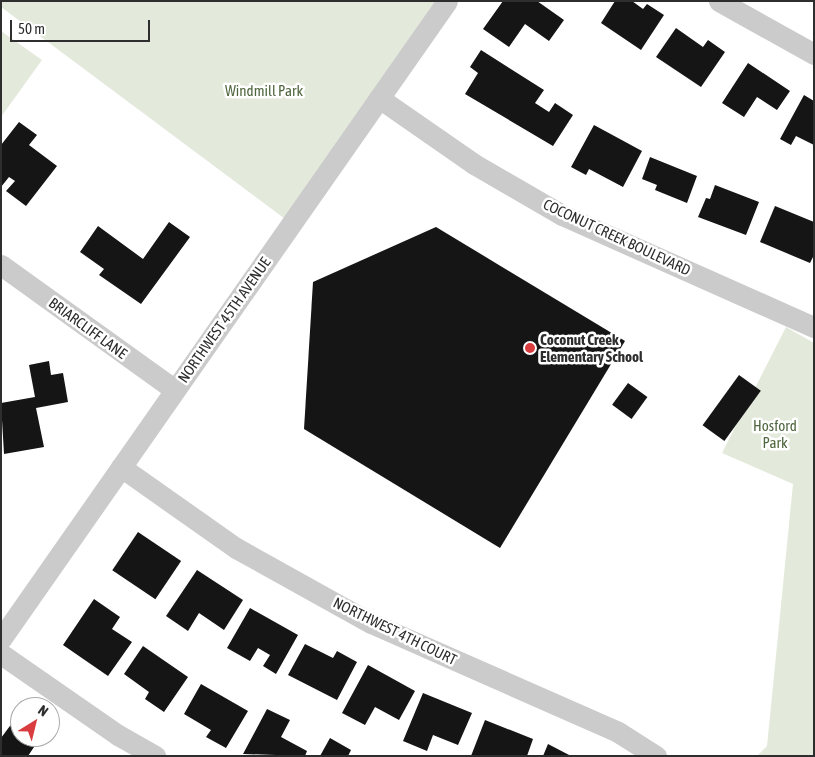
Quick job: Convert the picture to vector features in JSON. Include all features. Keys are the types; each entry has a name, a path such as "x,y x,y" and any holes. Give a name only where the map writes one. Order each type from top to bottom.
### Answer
{"street":[{"name":"NORTHWEST 45TH AVENUE","path":"1,638 447,1"},
{"path":"719,1 814,54"},
{"name":"COCONUT CREEK BOULEVARD","path":"379,98 474,164 562,215 814,327"},
{"name":"BRIARCLIFF LANE","path":"1,265 175,390"},
{"name":"NORTHWEST 4TH COURT","path":"121,467 236,548 372,623 618,732 656,756"},
{"path":"1,654 118,735 155,756"}],"green space":[{"name":"Windmill Park","path":"1,1 435,1 285,219 1,7"},
{"path":"1,31 42,60 1,117"},
{"name":"Hosford Park","path":"786,327 814,343 814,756 757,756 767,746 793,484 722,453"}],"building":[{"path":"503,1 537,1 564,20 549,41 525,24 509,47 483,29"},
{"path":"615,1 632,1 643,9 647,4 664,15 641,50 601,23"},
{"path":"676,28 703,47 708,40 725,52 701,87 656,57"},
{"path":"481,50 544,90 535,103 549,112 555,103 573,115 553,146 465,94 478,73 470,67"},
{"path":"748,63 790,91 777,110 757,97 744,117 722,103"},
{"path":"804,95 814,101 814,145 796,136 791,145 780,139"},
{"path":"19,122 37,135 29,145 57,166 26,206 6,191 15,181 9,177 1,187 1,145"},
{"path":"594,125 642,151 623,187 589,169 586,175 571,167"},
{"path":"650,157 697,176 687,203 655,190 657,185 642,179"},
{"path":"715,185 759,202 746,235 698,217 706,198 710,199"},
{"path":"775,206 814,222 814,255 810,263 760,242"},
{"path":"169,222 190,237 141,304 99,275 104,269 80,252 98,226 143,259"},
{"name":"Coconut Creek Elementary School","path":"436,227 625,341 500,548 304,429 313,282"},
{"path":"49,361 51,375 63,373 68,402 36,408 44,447 4,454 1,403 35,397 29,365"},
{"path":"739,375 761,391 724,441 703,425"},
{"path":"628,383 647,397 632,419 612,405"},
{"path":"138,532 181,561 155,599 112,570"},
{"path":"197,570 243,600 224,630 199,613 188,631 166,616"},
{"path":"94,599 120,617 112,629 132,642 108,676 63,645"},
{"path":"250,608 298,635 276,674 263,666 270,655 258,648 250,661 227,648"},
{"path":"305,644 333,658 337,651 357,662 337,700 288,675"},
{"path":"143,646 188,677 164,712 145,699 149,692 124,674"},
{"path":"368,665 415,691 399,720 375,707 365,725 342,713"},
{"path":"201,684 248,711 226,748 206,737 211,730 184,714"},
{"path":"423,693 472,713 458,745 433,735 427,751 403,741"},
{"path":"267,709 290,720 281,737 307,751 305,756 243,754"},
{"path":"485,720 533,739 527,756 471,756"},
{"path":"10,726 10,747 34,747 28,756 1,756 1,738"},
{"path":"330,738 351,750 348,756 320,756"},
{"path":"548,744 571,756 543,756"}],"place":[{"name":"Coconut Creek Elementary School","path":"530,348"}]}
